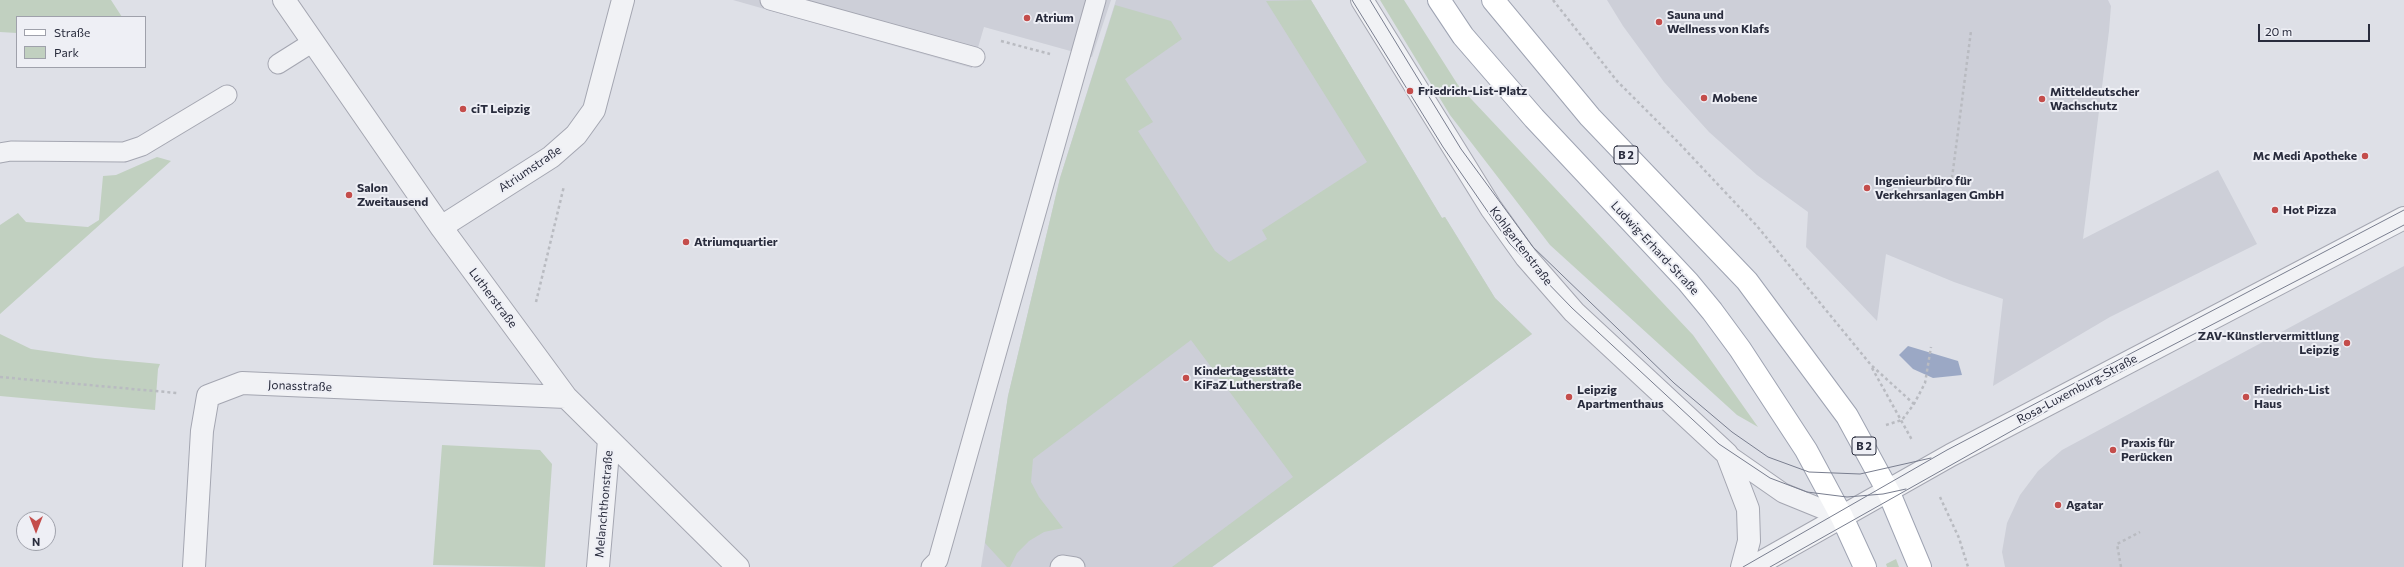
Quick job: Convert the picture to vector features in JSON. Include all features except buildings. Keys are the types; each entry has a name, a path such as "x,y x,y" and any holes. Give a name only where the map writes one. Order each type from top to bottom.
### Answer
{"main road":[{"name":"Ludwig-Erhard-Straße","path":"1439,0 1463,36 1534,118 1688,282 1712,311 1740,349 1806,450 1842,517"},
{"name":"B 2","path":"1493,0 1590,117 1747,281 1847,416 1888,491 1920,567"},
{"path":"1842,517 1865,567"}],"street":[{"name":"Lutherstraße","path":"284,0 441,227 566,397 738,567"},
{"name":"Atriumstraße","path":"441,227 551,157 576,135 594,110 623,0"},
{"name":"Kohlgartenstraße","path":"1362,0 1491,208 1526,257 1574,312 1727,454 1748,509 1749,542 1742,567"},
{"name":"Rosa-Luxemburg-Straße","path":"1753,567 1951,455 2404,218"},
{"name":"Jonasstraße","path":"208,396 242,383 566,397"},
{"path":"194,567 202,431 208,396"},
{"name":"Melanchthonstraße","path":"598,567 609,440"}],"lane":[{"path":"770,0 975,57"},
{"path":"931,567 938,560 1096,0"},
{"path":"278,64 313,42"},
{"path":"0,153 10,151 124,152 142,146 227,95"},
{"name":"Kohlgartenstraße","path":"1727,454 1783,493 1842,517"},
{"path":"1060,567 1062,565 1075,567"}],"path":[{"path":"1553,0 1617,81 1677,141 1762,232 1871,365 1914,404"},
{"path":"1952,178 1970,31"},
{"path":"997,40 1057,56"},
{"path":"526,342 565,180"},
{"path":"1884,426 1902,420 1914,404 1925,383 1931,347"},
{"path":"1871,365 1896,407"},
{"path":"0,377 208,396"},
{"path":"2121,567 2117,544 2140,532"},
{"path":"1959,538 1968,567"}],"shaded area":[{"path":"733,0 1111,0 1092,57 984,27 972,68"},
{"path":"1116,0 1311,0 1442,218 1445,217 1495,298 1532,334 1212,567 981,567 1008,396 1060,178"},
{"path":"1607,0 2108,0 2111,6 2109,31 2083,239 2218,170 2257,244 2110,317 1993,386 2003,299 1954,282 1886,254 1877,321 1806,247 1808,212 1757,175 1709,132 1664,82 1623,26"},
{"path":"2404,266 2404,567 2005,567 2002,552 2007,523 2020,495 2038,471 2062,450"}],"green space":[{"path":"0,0 111,0 121,16 16,16 16,33 0,32"},
{"path":"1311,0 1442,218 1445,217 1495,298 1532,334 1212,567 1172,567 1293,477 1191,340 1033,459 1031,482 1039,497 1063,528 1044,532 1029,541 1017,553 1010,567 1007,567 985,543 1008,396 1060,178 1115,5 1171,21 1182,39 1125,79 1153,122 1138,131 1215,251 1229,262 1267,239 1262,230 1367,162 1266,1"},
{"path":"1380,0 1404,0 1458,85 1693,335 1758,427 1737,415 1550,245 1450,115"},
{"path":"157,157 171,161 0,314 0,225 18,213 26,222 88,227 99,220 103,176 116,175"},
{"path":"0,334 31,349 95,358 160,364 158,369 155,410 0,396"},
{"path":"442,445 540,450 552,464 545,567 433,565"},
{"path":"1896,559 1899,567 1887,567 1886,564"}],"water":[{"path":"1908,346 1958,361 1962,375 1933,378 1913,369 1899,355"}],"tram line":[{"path":"1352,0 1443,147 1510,244 1572,308 1719,444 1770,478 1807,492 1847,497 1883,494 1906,489"},
{"path":"1370,0 1461,149 1533,247 1674,383 1732,432 1768,457 1809,472 1860,474 1931,458"},
{"path":"1743,567 1947,450 2404,210"},
{"path":"1770,567 2063,402 2404,225"}],"place":[{"name":"Atrium","path":"1027,18"},
{"name":"Sauna und Wellness von Klafs","path":"1659,22"},
{"name":"Friedrich-List-Platz","path":"1410,91"},
{"name":"Mobene","path":"1704,98"},
{"name":"Mitteldeutscher Wachschutz","path":"2042,99"},
{"name":"ciT Leipzig","path":"463,109"},
{"name":"Mc Medi Apotheke","path":"2365,156"},
{"name":"Ingenieurbüro für Verkehrsanlagen GmbH","path":"1867,188"},
{"name":"Salon Zweitausend","path":"349,195"},
{"name":"Hot Pizza","path":"2275,210"},
{"name":"Atriumquartier","path":"686,242"},
{"name":"ZAV-Künstlervermittlung Leipzig","path":"2347,343"},
{"name":"Kindertagesstätte KiFaZ Lutherstraße","path":"1186,378"},
{"name":"Leipzig Apartmenthaus","path":"1569,397"},
{"name":"Friedrich-List Haus","path":"2246,397"},
{"name":"Praxis für Perücken","path":"2113,450"},
{"name":"Agatar","path":"2058,505"}]}
